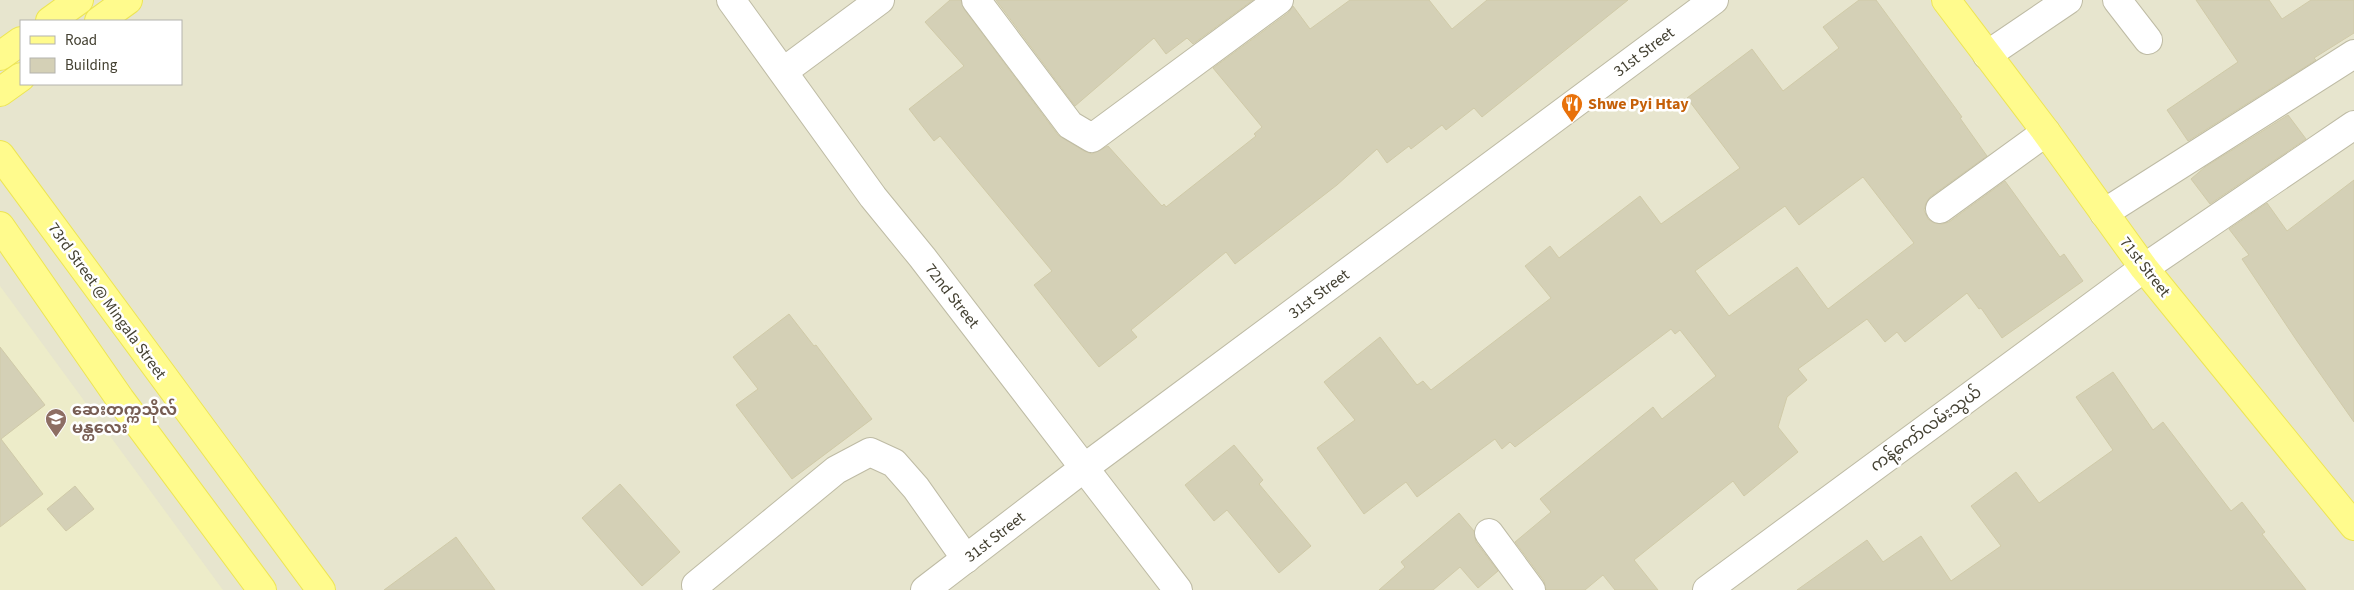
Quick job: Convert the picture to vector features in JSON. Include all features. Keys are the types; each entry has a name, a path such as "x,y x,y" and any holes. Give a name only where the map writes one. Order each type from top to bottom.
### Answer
{"main road":[{"path":"51,20 79,0"},
{"path":"99,20 128,0"},
{"name":"71st Street","path":"1946,0 2046,132 2144,268 2354,526"},
{"path":"0,56 20,42"},
{"path":"0,92 20,78"},
{"name":"73rd Street @ Mingala Street","path":"0,155 321,590"},
{"path":"0,226 120,399 262,590"}],"street":[{"name":"72nd Street","path":"731,0 873,197 922,257 1178,590"},
{"path":"784,71 880,0"},
{"path":"976,0 1070,125 1092,138 1279,0"},
{"name":"31st Street","path":"925,590 1084,468 1714,0"},
{"path":"1987,55 2068,0"},
{"path":"2117,0 2148,40"},
{"path":"2104,213 2354,54"},
{"name":"ကန့်ကော်လမ်းသွယ်","path":"1707,590 2144,268 2354,124"},
{"path":"1940,209 2046,132"},
{"path":"696,585 836,470 870,452 894,463 916,488 966,560"},
{"path":"1489,533 1531,590"}],"shaded area":[{"path":"0,0 2354,0 2354,590 0,590"},
{"name":"ဆေးတက္ကသိုလ် မန္တလေး","path":"0,286 223,590 0,590"}],"building":[{"path":"950,0 961,0 964,9 1058,135 1092,154 1108,146 1162,206 1164,204 1166,207 1256,136 1254,134 1262,127 1213,68 1288,13 1293,6 1310,29 1350,0 1429,0 1452,29 1487,0 1628,0 1482,117 1474,108 1446,130 1442,125 1411,149 1409,146 1387,163 1377,149 1337,185 1235,264 1226,252 1131,330 1137,337 1099,367 1034,285 1052,271 940,136 934,141 909,109 964,66 925,22"},
{"path":"996,0 1253,0 1193,44 1187,38 1166,54 1154,38 1075,106"},
{"path":"1859,0 1876,0 1962,117 1960,118 1987,156 1930,197 1924,210 1928,219 1934,223 1942,224 1949,222 2005,181 2060,257 2064,254 2083,281 2002,338 1981,308 1979,309 1967,293 1905,342 1897,332 1885,342 1867,319 1798,369 1807,380 1787,397 1778,427 1798,452 1744,496 1733,481 1634,560 1658,590 1615,590 1603,575 1585,590 1546,590 1544,581 1515,542 1551,512 1540,499 1653,407 1662,419 1716,376 1680,330 1675,334 1671,329 1515,447 1510,442 1502,449 1495,439 1417,497 1406,482 1364,514 1317,448 1355,420 1324,382 1380,337 1417,385 1423,381 1431,390 1551,298 1525,266 1550,246 1559,258 1640,196 1661,224 1740,168 1687,98 1752,49 1783,91 1839,48 1823,27","holes":["1863,177 1914,243 1828,309 1797,267 1729,316 1695,271 1785,206 1799,225"]},
{"path":"2196,0 2269,0 2282,19 2311,0 2354,0 2354,33 2314,58 2316,60 2188,141 2167,110 2238,62"},
{"path":"2288,115 2306,139 2210,204 2191,179 2205,167"},
{"path":"2354,180 2354,422 2242,259 2249,255 2229,229 2267,203 2287,231"},
{"path":"789,314 814,346 816,345 872,419 792,479 736,405 758,389 733,357"},
{"path":"0,347 45,405 1,439 43,494 0,527"},
{"path":"2113,372 2153,430 2163,422 2231,511 2242,502 2265,532 2262,534 2306,590 1797,590 1867,540 1883,562 1921,536 1951,581 2001,546 1971,506 2016,472 2039,503 2113,450 2076,397"},
{"path":"1234,445 1263,480 1259,484 1311,546 1279,573 1227,510 1214,521 1185,485"},
{"path":"620,484 680,552 642,586 582,518"},
{"path":"75,486 94,509 66,531 47,509"},
{"path":"1459,513 1474,531 1476,542 1498,571 1478,588 1460,567 1433,590 1379,590 1405,567 1401,562"},
{"path":"456,537 495,590 384,590"}],"place":[{"name":"Shwe Pyi Htay","path":"1572,123"},
{"name":"ဆေးတက္ကသိုလ် မန္တလေး","path":"56,438"}]}
